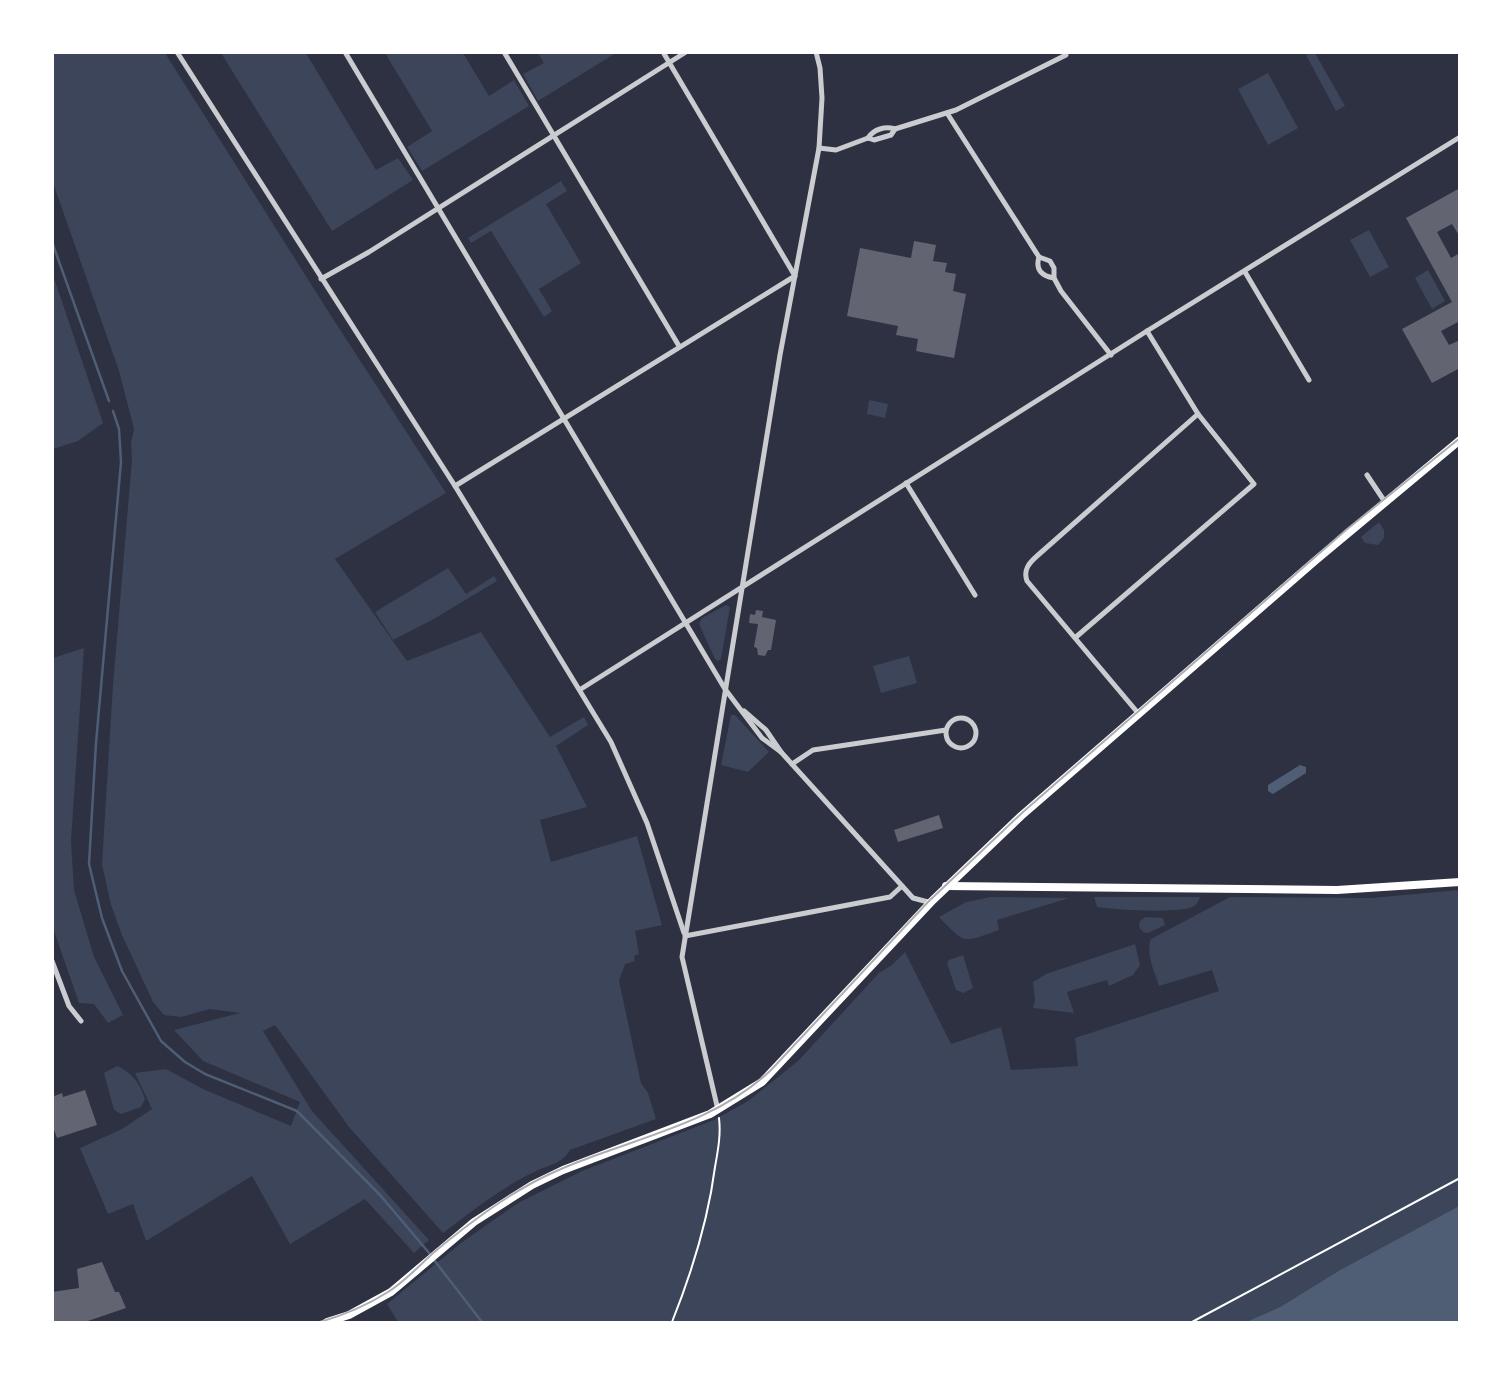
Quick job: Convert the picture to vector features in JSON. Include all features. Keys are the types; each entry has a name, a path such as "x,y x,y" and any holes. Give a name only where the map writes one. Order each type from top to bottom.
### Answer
{"main road":[{"path":"327,1322 349,1315 380,1299 490,1211 540,1181 718,1110 752,1089 772,1072 946,886 1031,807 1460,440"},
{"path":"946,886 1337,890 1460,882"}],"street":[{"path":"177,52 455,486 581,689 615,749 647,823 685,936"},
{"path":"345,52 725,689 762,738 781,752 913,898 928,902 933,900"},
{"path":"504,52 679,346"},
{"path":"663,52 795,276"},
{"path":"321,279 369,252 685,52"},
{"path":"718,1110 682,957 742,587 819,148 822,97 816,52"},
{"path":"819,148 836,150 868,138 874,140 891,135 895,129 947,113 1066,55"},
{"path":"947,113 1039,257 1050,261 1061,291 1111,355"},
{"path":"581,689 1147,331 1460,137"},
{"path":"1039,257 1038,268 1041,273 1054,278"},
{"path":"1245,272 1308,380"},
{"path":"455,486 795,276"},
{"path":"1076,636 1254,484 1198,414 1147,331"},
{"path":"1139,713 1027,581 1025,575 1027,565 1198,414"},
{"path":"1367,475 1385,502"},
{"path":"906,483 975,595"},
{"path":"962,718 974,726 975,735 971,744 957,747 947,739 946,730 952,720 962,718"},
{"path":"792,764 813,750 946,730"},
{"path":"685,936 890,897 902,886"},
{"path":"52,961 69,1006 80,1021"}],"path":[{"path":"672,1322 698,1251 706,1218 720,1136 718,1110"},
{"path":"1192,1322 1460,1178"}],"shaded area":[{"path":"52,53 165,53 446,493 335,559 407,661 481,632 550,737 584,717 588,725 556,746 587,807 540,820 551,862 637,836 662,925 635,931 639,954 634,956 635,961 625,964 619,981 641,1083 648,1093 656,1119 570,1150 559,1161 522,1178 498,1193 443,1233 349,1127 275,1025 263,1031 312,1111 429,1240 414,1253 365,1199 290,1244 252,1176 146,1241 133,1204 108,1214 80,1148 122,1129 152,1109 135,1073 166,1069 203,1089 291,1126 300,1102 203,1061 174,1030 240,1013 210,1009 181,1017 164,1015 153,1002 111,905 102,864 113,685 134,429 119,371 53,183"},
{"path":"221,53 306,53 376,170 398,158 413,180 332,231"},
{"path":"385,53 463,53 489,96 514,80 529,106 422,171 407,147 432,131"},
{"path":"538,53 616,53 538,101 523,74 544,63"},
{"path":"1315,53 1345,106 1336,111 1306,55"},
{"path":"1268,73 1298,128 1268,145 1238,89"},
{"path":"561,181 567,191 546,204 581,263 539,289 552,311 544,317 491,231 471,243 468,238"},
{"path":"1369,230 1389,267 1370,277 1350,240"},
{"path":"1428,270 1445,301 1432,309 1415,278"},
{"path":"53,275 103,423 78,441 53,449"},
{"path":"869,400 888,404 885,418 867,414"},
{"path":"1379,522 1384,530 1384,538 1378,545 1365,543 1361,537"},
{"path":"448,568 466,594 494,576 497,581 393,640 375,612"},
{"path":"726,605 730,607 721,659 718,661 699,624 702,618"},
{"path":"84,648 71,841 74,890 94,957 123,1015 108,1023 94,1004 79,1003 53,928 53,658"},
{"path":"909,656 917,683 881,693 873,666"},
{"path":"731,715 735,715 769,752 748,772 721,765"},
{"path":"1300,765 1306,767 1306,773 1273,794 1268,791 1268,785"},
{"path":"1459,890 1459,1206 1340,1270 1280,1307 1246,1322 398,1322 387,1304 461,1243 518,1203 582,1171 714,1120 748,1101 798,1061 879,973 905,952 951,1044 1001,1027 1011,1070 1078,1066 1075,1038 1219,991 1212,970 1159,986 1151,963 1149,945 1151,939 1230,897 1371,898"},
{"path":"991,897 1069,898 997,920 999,930 971,939 960,937 939,917 966,902"},
{"path":"1094,897 1200,897 1191,907 1157,911 1097,907"},
{"path":"1145,917 1163,918 1165,925 1148,933 1143,932 1139,927 1140,921"},
{"path":"1135,944 1140,965 1133,975 1109,986 1107,980 1067,992 1074,1013 1033,1008 1033,982 1046,974"},
{"path":"963,955 973,988 963,993 956,990 947,963"},
{"path":"117,1066 135,1079 145,1099 141,1107 121,1114 114,1110 104,1073"},
{"path":"1459,1206 1459,1322 1246,1322 1280,1307 1340,1270"}],"building":[{"path":"1460,188 1460,237 1452,224 1437,232 1451,258 1460,253 1460,321 1441,331 1449,345 1460,340 1460,368 1432,383 1402,329 1452,302 1406,218"},
{"path":"914,241 936,245 933,261 947,263 945,272 956,274 953,291 966,294 954,358 916,351 918,339 896,335 898,326 847,316 860,248 911,258"},
{"path":"756,610 763,611 762,617 776,620 771,650 768,650 765,656 758,655 757,648 754,647 758,624 749,623 750,614 755,615"},
{"path":"939,815 943,828 898,842 894,830"},
{"path":"85,1090 97,1125 57,1138 52,1124 52,1097 62,1093 63,1097"},
{"path":"102,1262 115,1292 119,1292 126,1308 85,1322 52,1322 52,1292 79,1288 77,1269"}],"waterway":[{"path":"52,242 109,401"},
{"path":"113,411 119,429 121,462 96,743 89,864 102,918 122,971 161,1041 185,1062 205,1074 297,1111 380,1195 430,1254"},
{"path":"434,1260 482,1322"}],"tram line":[{"path":"320,1322 355,1310 388,1292 468,1225 532,1183 593,1156 687,1122 745,1091 771,1070 928,902 1023,812 1346,530 1460,438"}]}
